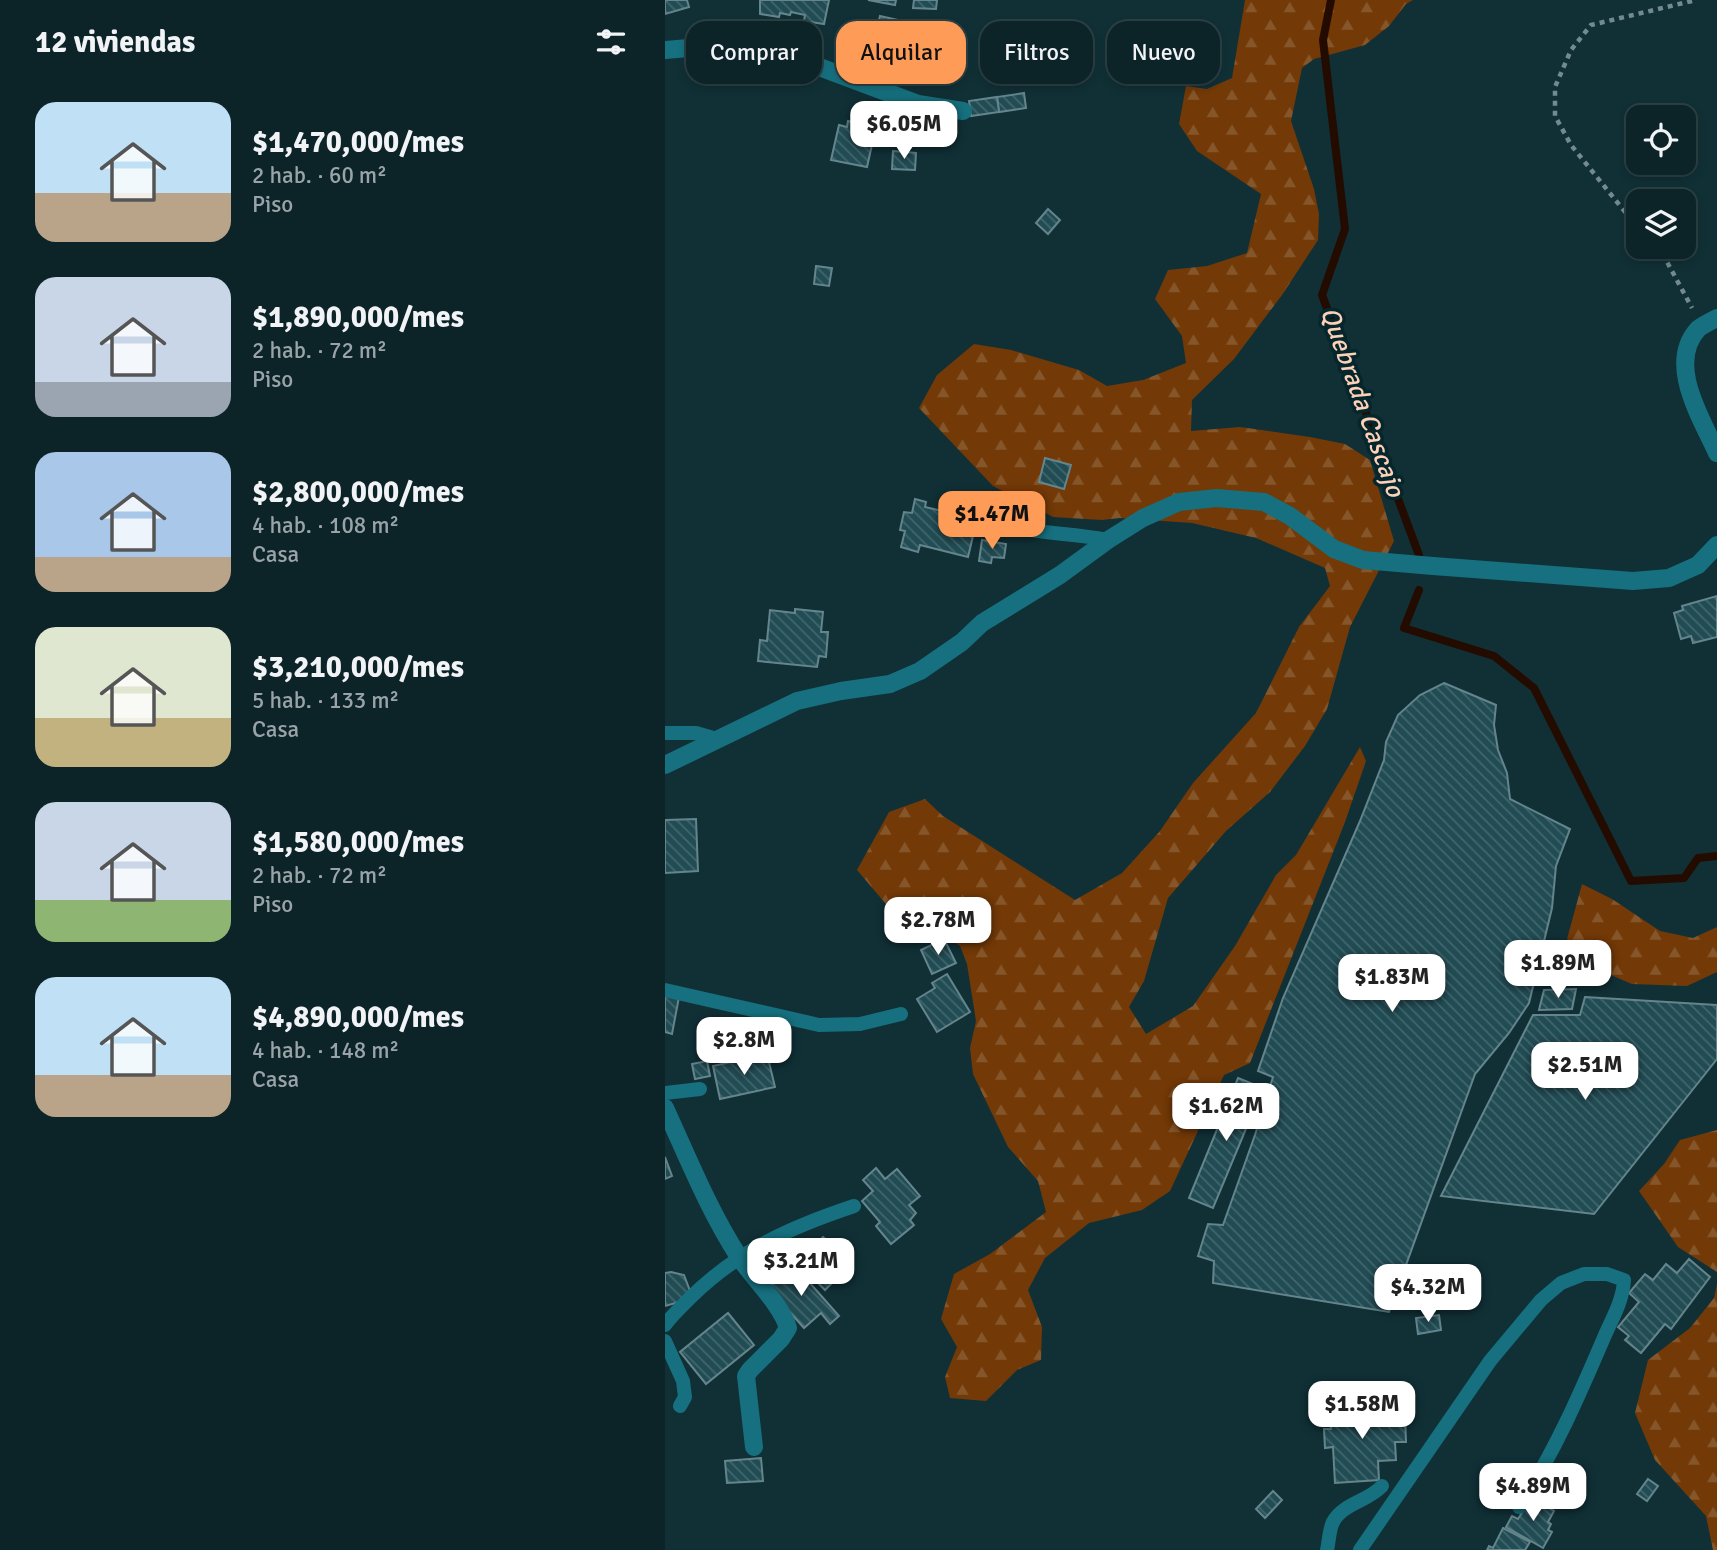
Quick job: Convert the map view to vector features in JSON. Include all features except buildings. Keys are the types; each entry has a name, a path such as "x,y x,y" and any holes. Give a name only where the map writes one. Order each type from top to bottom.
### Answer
{"street":[{"path":"665,50 724,45 767,51 790,56 918,104 963,111"},
{"path":"1717,318 1698,329 1686,351 1685,369 1689,387 1717,453"},
{"path":"665,765 797,701 890,684 920,671 962,642 982,623 1060,575 1108,540 1143,518 1179,502 1217,498 1264,502 1290,516 1335,549 1363,560 1633,581 1669,578 1698,565 1717,545"},
{"path":"665,1108 701,1185 739,1256 782,1315 788,1328 746,1376 754,1447"}],"lane":[{"path":"1008,526 1108,540"},
{"path":"665,733 696,733 717,739"},
{"path":"665,990 819,1025 860,1024 901,1014"},
{"path":"665,1093 700,1089"},
{"path":"665,1325 701,1287 739,1256 800,1225 854,1206"},
{"path":"1360,1550 1490,1361 1541,1300 1561,1283 1584,1274 1607,1274 1624,1280 1620,1301 1562,1434 1519,1507"},
{"path":"665,1341 683,1381 685,1397 680,1406"},
{"path":"1327,1550 1333,1522 1344,1510 1377,1492 1382,1486"}],"path":[{"path":"1626,213 1571,145 1555,116 1555,87 1570,50 1591,25 1696,0"},
{"path":"1665,259 1689,302 1698,329"}],"green space":[{"path":"1245,0 1413,0 1406,4 1389,26 1365,45 1314,59 1302,68 1291,121 1314,189 1319,214 1318,240 1282,295 1234,359 1192,400 1191,431 1240,427 1310,437 1345,444 1370,460 1394,541 1350,627 1327,709 1305,746 1270,792 1226,831 1168,898 1144,981 1129,1007 1146,1034 1193,1006 1235,946 1276,875 1296,855 1360,747 1366,761 1345,822 1250,1063 1224,1075 1170,1191 1142,1210 1089,1223 1045,1258 1028,1290 1042,1327 1041,1360 1017,1370 986,1401 950,1398 945,1377 957,1347 941,1319 954,1274 990,1254 1046,1212 1038,1181 1008,1147 973,1074 970,1048 976,1021 967,964 960,946 940,932 913,942 908,930 857,870 889,812 925,799 943,816 1075,900 1122,873 1160,831 1193,783 1256,713 1299,627 1330,586 1325,568 1256,538 1192,523 1053,517 993,486 919,408 937,375 974,344 1011,350 1079,370 1107,386 1143,380 1186,363 1182,336 1155,299 1168,270 1207,266 1247,253 1261,194 1197,151 1179,124 1186,86 1207,89 1232,78"},
{"path":"1582,884 1612,899 1660,931 1693,938 1717,927 1717,972 1687,986 1632,984 1599,970 1567,939"},
{"path":"1717,1130 1717,1272 1678,1247 1639,1191 1664,1164 1680,1140"},
{"path":"1717,1284 1717,1550 1713,1550 1706,1516 1655,1460 1635,1413 1648,1360 1690,1328 1714,1298"}],"waterway":[{"name":"Quebrada Cascajo","path":"1331,0 1323,40 1345,229 1322,295 1419,555"},
{"name":"Quebrada Cascajo","path":"1419,590 1404,628 1494,656 1534,688 1631,881 1684,878 1698,858 1717,856"}]}
